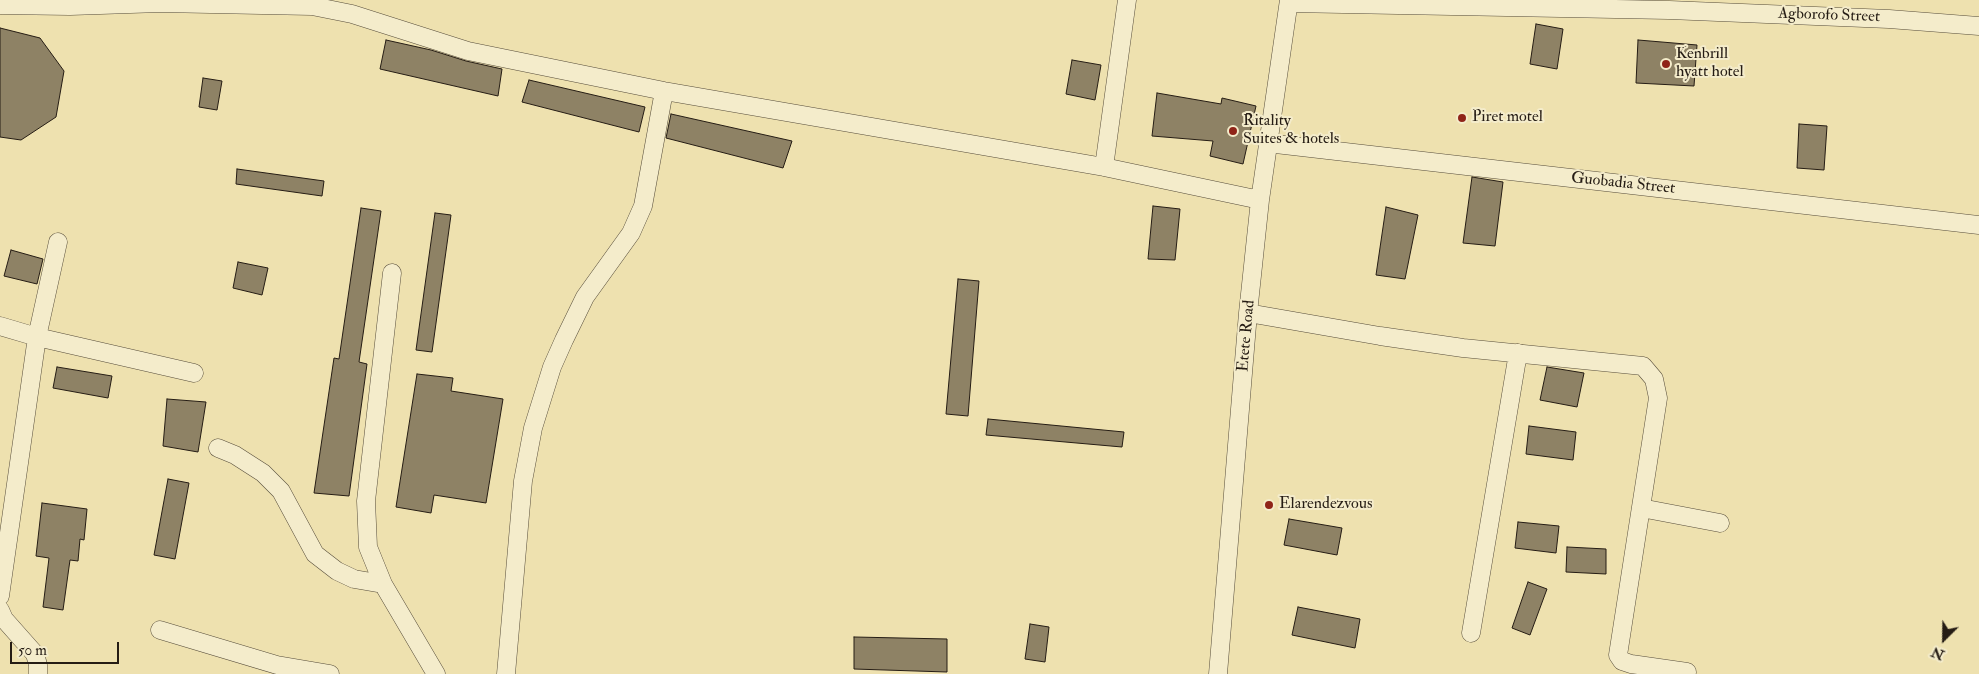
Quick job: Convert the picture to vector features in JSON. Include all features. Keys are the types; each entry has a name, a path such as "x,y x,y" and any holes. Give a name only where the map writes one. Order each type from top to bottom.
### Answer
{"street":[{"path":"1104,167 1127,0"},
{"name":"Agborofo Street","path":"1289,2 1669,10 1889,19 1979,26"},
{"name":"Etete Road","path":"1218,674 1248,312 1267,143 1289,2"},
{"path":"0,6 160,4 312,6 352,14 468,51 664,91 1104,167 1260,200"},
{"path":"506,674 523,481 533,428 552,367 585,297 631,232 643,206 664,91"},
{"name":"Guobadia Street","path":"1267,143 1979,225"},
{"path":"0,596 38,337 58,242"},
{"path":"392,273 366,501 368,547 383,584 436,674"},
{"path":"1248,312 1380,336 1463,348 1643,366 1654,379 1658,398 1618,655 1622,661 1631,664 1687,672"},
{"path":"0,326 38,337 194,374"},
{"path":"1471,633 1518,353"},
{"path":"218,448 235,455 263,473 281,492 315,554 337,571 354,579 383,584"},
{"path":"1641,508 1720,523"},
{"path":"0,610 4,619 35,654 38,674"},
{"path":"160,630 276,665 330,674"}],"building":[{"path":"1536,24 1563,29 1557,69 1530,64"},
{"path":"0,28 40,38 64,71 56,117 21,140 0,137"},
{"path":"386,40 502,69 498,96 380,69"},
{"name":"Kenbrill hyatt hotel","path":"1638,40 1697,45 1694,86 1636,83"},
{"path":"1072,60 1101,65 1095,100 1066,94"},
{"path":"203,78 222,81 217,110 199,107"},
{"path":"529,80 645,107 639,132 522,102"},
{"path":"1157,93 1221,104 1222,98 1256,106 1243,164 1210,156 1213,141 1152,136"},
{"path":"671,114 792,141 783,168 666,138"},
{"path":"1799,124 1827,126 1824,170 1797,168"},
{"path":"237,169 324,181 322,196 236,184"},
{"path":"1472,177 1503,182 1495,246 1463,243"},
{"path":"1153,206 1180,209 1175,260 1148,259"},
{"path":"1386,207 1418,215 1405,279 1376,275"},
{"path":"361,208 381,211 359,362 367,364 349,496 314,493 334,358 339,359"},
{"path":"435,213 451,215 432,352 416,350"},
{"path":"11,250 43,259 37,284 4,276"},
{"path":"238,262 268,268 262,295 233,288"},
{"path":"958,279 979,281 968,416 946,414"},
{"path":"57,367 112,376 108,398 53,388"},
{"path":"1547,367 1584,373 1577,407 1540,400"},
{"path":"417,374 453,378 451,391 503,399 486,503 434,495 431,513 396,507"},
{"path":"167,399 206,402 198,452 163,446"},
{"path":"988,419 1124,432 1122,447 986,435"},
{"path":"1529,426 1576,432 1573,460 1526,454"},
{"path":"168,479 189,483 175,559 154,555"},
{"path":"42,503 87,509 84,540 80,539 78,561 70,560 63,610 43,607 49,558 36,556"},
{"path":"1289,519 1342,528 1337,555 1284,545"},
{"path":"1518,522 1559,526 1556,553 1515,548"},
{"path":"1567,547 1606,549 1606,574 1566,572"},
{"path":"1528,582 1547,589 1530,635 1512,628"},
{"path":"1298,607 1360,619 1355,648 1292,635"},
{"path":"1030,624 1049,627 1045,662 1025,659"},
{"path":"854,637 947,639 947,672 854,669"}],"place":[{"name":"Kenbrill hyatt hotel","path":"1666,64"},
{"name":"Piret motel","path":"1462,118"},
{"name":"Ritality Suites & hotels","path":"1233,131"},
{"name":"Elarendezvous","path":"1269,505"}]}
